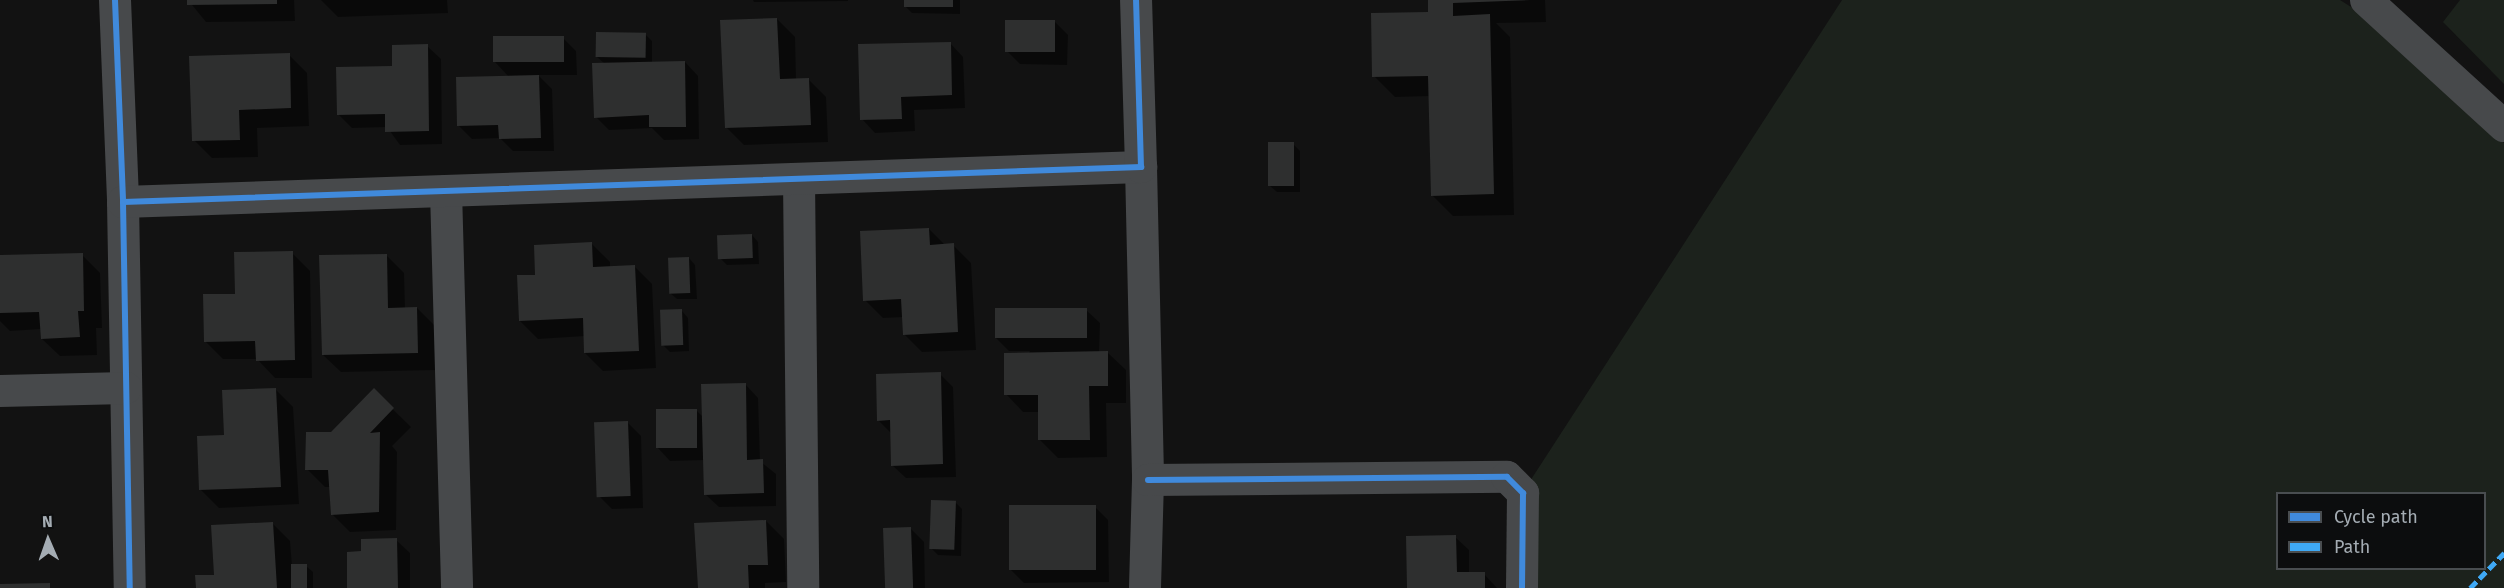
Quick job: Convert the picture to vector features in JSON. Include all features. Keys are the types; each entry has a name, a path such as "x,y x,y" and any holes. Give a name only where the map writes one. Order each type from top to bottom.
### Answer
{"street":[{"path":"115,0 123,202 130,588"},
{"path":"1136,0 1148,480 1145,588"},
{"path":"2366,0 2504,126"},
{"path":"123,202 1141,167"},
{"path":"799,179 802,588"},
{"path":"446,191 457,588"},
{"path":"0,391 126,388"},
{"path":"1148,480 1508,477 1523,493 1522,588"}],"shaded area":[{"path":"1842,0 2340,0 2359,12 2504,143 2504,588 1532,588 1532,478"},
{"path":"2460,0 2504,0 2504,84 2443,22"}],"building":[{"path":"187,0 277,0 277,4 187,5"},
{"path":"904,0 953,0 953,7 904,7"},
{"path":"1428,0 1530,0 1453,3 1453,16 1490,14 1494,194 1431,196 1428,76 1372,77 1371,13 1428,12"},
{"path":"777,18 780,79 809,78 811,125 725,128 720,20"},
{"path":"1005,20 1055,20 1055,52 1005,52"},
{"path":"596,32 646,33 646,58 596,57"},
{"path":"493,36 564,36 564,62 493,62"},
{"path":"951,42 952,95 901,97 902,119 860,120 858,44"},
{"path":"428,44 429,131 385,132 385,114 337,115 336,67 392,66 392,45"},
{"path":"290,53 291,108 239,110 240,140 192,141 189,56"},
{"path":"685,61 686,127 649,127 649,115 594,118 592,63"},
{"path":"539,75 541,138 499,139 498,125 457,126 456,77"},
{"path":"1268,142 1294,142 1294,186 1268,186"},
{"path":"929,228 930,245 954,243 958,332 903,335 901,299 863,301 860,231"},
{"path":"752,234 753,258 718,259 717,235"},
{"path":"592,242 593,267 635,265 639,351 584,353 583,318 519,321 517,275 535,275 534,245"},
{"path":"293,251 295,360 256,361 255,341 204,342 203,294 235,294 234,252"},
{"path":"83,253 84,311 78,311 80,337 41,339 39,312 0,313 0,255"},
{"path":"387,254 388,308 417,307 418,353 322,355 319,255"},
{"path":"689,257 690,293 669,294 668,258"},
{"path":"995,308 1087,308 1087,338 995,338"},
{"path":"682,309 683,345 661,346 660,310"},
{"path":"1108,351 1108,386 1089,386 1090,440 1038,440 1038,395 1004,395 1004,353"},
{"path":"941,372 943,464 891,466 890,420 877,421 876,374"},
{"path":"746,383 747,460 763,459 764,493 704,495 701,384"},
{"path":"276,388 281,487 199,490 197,436 224,435 222,390"},
{"path":"374,388 394,408 370,433 380,432 379,512 331,515 328,470 305,470 306,432 331,432"},
{"path":"656,409 697,409 697,448 656,448"},
{"path":"628,421 631,496 597,497 594,422"},
{"path":"931,500 956,501 954,550 929,549"},
{"path":"1009,505 1096,505 1096,570 1009,570"},
{"path":"766,520 768,565 748,565 749,588 698,588 694,523"},
{"path":"273,522 277,588 196,588 195,575 214,575 211,525"},
{"path":"911,527 913,588 885,588 883,528"},
{"path":"1456,535 1457,572 1485,572 1485,588 1407,588 1406,536"},
{"path":"397,538 398,588 347,588 347,552 361,551 361,539"},
{"path":"291,564 307,564 307,588 291,588"},
{"path":"50,583 50,588 0,588 0,584"}],"marked path":[{"path":"2470,588 2504,553"}],"cycle path":[{"path":"115,0 123,202 130,588"},
{"path":"123,202 1141,167 1136,0"},
{"path":"1148,480 1507,477 1523,493 1522,588"}]}
